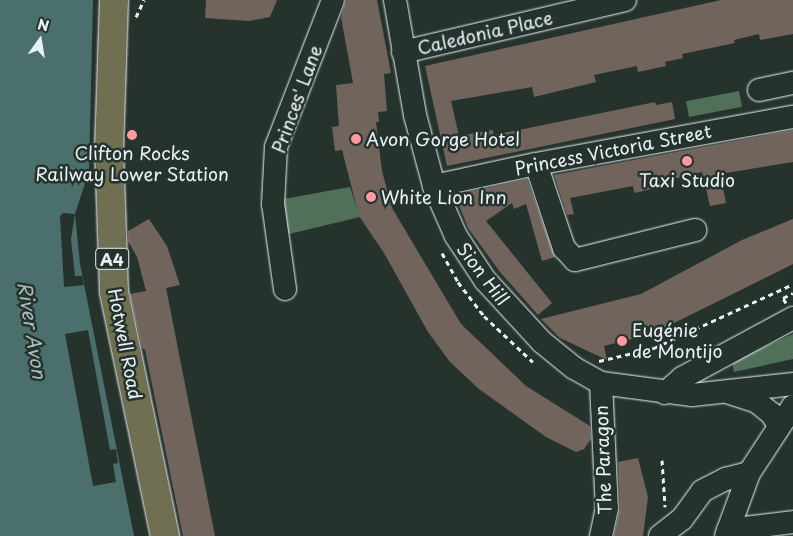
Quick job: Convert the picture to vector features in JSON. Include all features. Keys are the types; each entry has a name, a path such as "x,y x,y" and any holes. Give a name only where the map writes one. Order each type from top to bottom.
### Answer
{"highway":[{"name":"Hotwell Road","path":"114,0 110,148 114,292 165,536"}],"street":[{"name":"Princes' Lane","path":"285,288 272,204 276,147 333,0"},
{"name":"Sion Hill","path":"395,0 403,52 434,186 456,236 501,300 542,342 574,368 599,373 665,393 729,392 793,384"},
{"name":"Caledonia Place","path":"403,52 612,1"},
{"path":"759,90 793,83"},
{"name":"Princess Victoria Street","path":"434,186 536,164 793,117"},
{"path":"536,164 564,248 575,260 695,230"},
{"path":"665,393 682,378 793,318"},
{"name":"The Paragon","path":"599,373 607,508 601,536"},
{"name":"Sion Hill","path":"729,392 758,402 772,414 779,426"},
{"path":"793,406 749,473 724,529 793,522"},
{"path":"652,534 682,520 702,490 726,479 749,473"}],"path":[{"path":"599,373 793,284"},
{"path":"662,460 665,512"}],"green space":[{"path":"739,91 742,107 689,117 686,101"},
{"path":"350,187 360,217 285,235 278,200"},
{"path":"793,334 793,359 734,372 732,362"}],"water":[{"name":"River Avon","path":"0,0 93,0 89,171 75,214 80,264 134,536 0,536"}],"pier":[{"path":"63,213 75,214 71,239 75,276 82,276 84,285 64,287 60,216"},
{"path":"88,330 110,450 116,449 118,463 113,464 116,482 93,486 65,334"}],"building":[{"path":"206,0 277,0 270,17 249,21 205,18"},
{"path":"346,0 377,0 391,73 384,74 387,111 378,112 379,122 376,122 382,171 392,208 461,324 526,386 590,426 591,439 584,449 576,452 546,437 479,389 450,362 428,332 384,253 359,216 342,150 335,151 332,127 339,126 336,85 353,83 341,17"},
{"path":"721,0 793,0 793,34 760,40 759,34 734,40 735,43 682,54 683,58 665,62 666,66 638,72 637,66 594,75 596,82 534,97 532,87 451,101 459,136 493,130 494,135 655,102 656,105 672,102 675,119 447,166 425,66"},
{"path":"793,130 793,162 720,174 726,203 710,206 702,172 673,179 674,184 634,193 633,186 570,198 574,214 567,215 554,175"},
{"path":"527,179 555,257 542,261 526,204 514,209 512,203 486,221 552,303 538,315 500,272 468,228 455,195"},
{"path":"149,219 167,246 180,285 166,288 215,536 183,536 145,350 142,348 130,294 146,291 137,257 128,241 128,231"},
{"path":"793,219 793,264 652,334 604,346 607,360 560,338 541,319 641,294 742,240"},
{"path":"638,458 648,497 643,536 614,536 620,507 618,462"}],"place":[{"name":"Clifton Rocks Railway Lower Station","path":"132,135"},
{"name":"Avon Gorge Hotel","path":"356,139"},
{"name":"Taxi Studio","path":"687,161"},
{"name":"White Lion Inn","path":"371,197"},
{"name":"Eugénie de Montijo","path":"622,341"}]}
